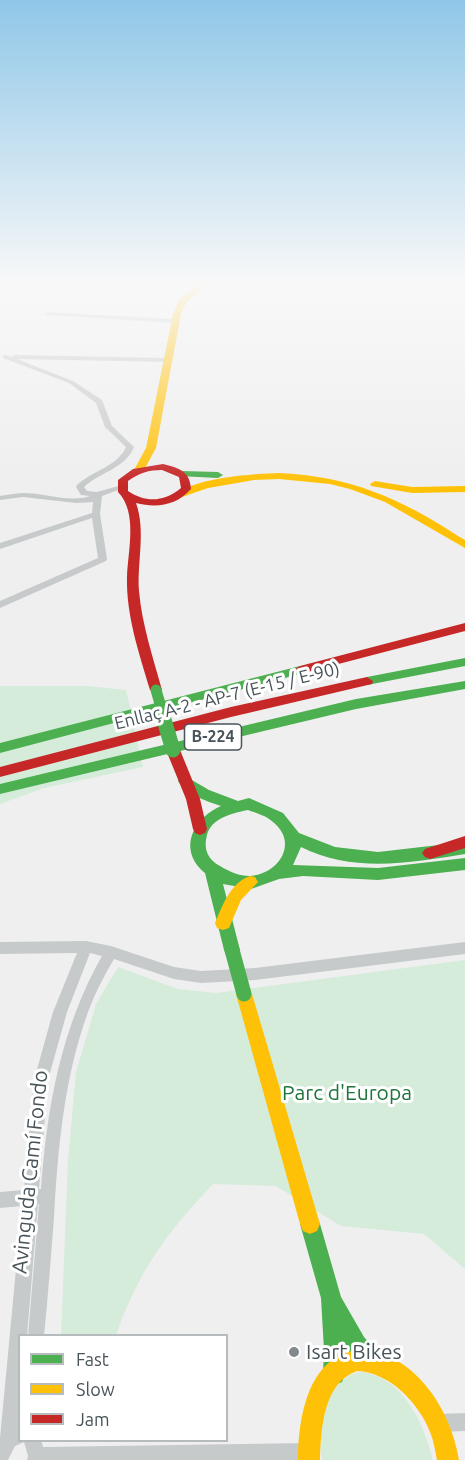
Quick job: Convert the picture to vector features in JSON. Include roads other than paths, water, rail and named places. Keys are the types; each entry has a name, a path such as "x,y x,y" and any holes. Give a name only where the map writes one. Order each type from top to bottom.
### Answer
{"main road":[{"path":"139,470 151,448 169,350"},
{"path":"151,448 160,462 176,472 188,484 182,494"},
{"path":"165,502 144,502 125,492 126,477 139,470 155,467 176,472 309,473 404,489 465,489"},
{"path":"137,522 152,509 208,483 245,478 313,477 364,489 406,507 465,545"},
{"name":"B-224","path":"125,492 135,508 137,522 133,590 142,643 173,750 195,803 200,829 197,841 198,853 212,871 223,923 331,1298 335,1350 334,1374"},
{"path":"0,748 465,626"},
{"name":"Enllaç A-2 - AP-7 (E-15 / E-90)","path":"0,758 190,706 465,649"},
{"name":"Enllaç A-2 - AP-7 (E-15 / E-90)","path":"0,772 216,715 391,675 465,662"},
{"name":"B-224","path":"0,789 356,704 465,687"},
{"path":"184,781 204,794 233,805"},
{"path":"200,829 207,818 219,810 233,805 249,804 272,811 289,825 294,837 306,847 319,852 342,856 382,858 465,848"},
{"path":"279,873 291,856 294,837"},
{"path":"430,853 465,842"},
{"path":"212,871 226,879 250,882 265,880 279,873 303,870 386,873 465,864"},
{"path":"223,923 235,896 250,882"},
{"name":"B-224","path":"331,1298 356,1345 369,1360 393,1370 403,1378 438,1423 448,1460"},
{"path":"308,1456 312,1419 321,1392 334,1374 347,1363 369,1360"}],"street":[{"path":"3,356 167,360"},
{"path":"3,356 63,379 99,402 109,427 130,447 122,461 88,477 80,487 84,493 98,495 125,492"},
{"path":"0,498 23,495 76,501 90,500 98,495"},
{"path":"0,605 103,559 96,514 98,495"},
{"path":"0,546 96,514"},
{"path":"0,948 86,947 111,952 174,973 201,977 255,974 465,948"},
{"name":"Avinguda Camí Fondo","path":"20,1334 29,1198 44,1068 52,1034 71,978 86,947"},
{"name":"Avinguda Camí Fondo","path":"36,1334 47,1196 60,1083 71,1038 95,977 111,952"},
{"path":"0,1200 47,1196"},
{"name":"Avinguda Camí Fondo","path":"14,1437 18,1373"},
{"path":"438,1423 465,1422"},
{"path":"0,1456 14,1437"},
{"path":"35,1452 308,1456"}],"place":[{"name":"Isart Bikes","path":"294,1352"}],"park label":[{"name":"Parc d'Europa","path":"347,1093"}]}
